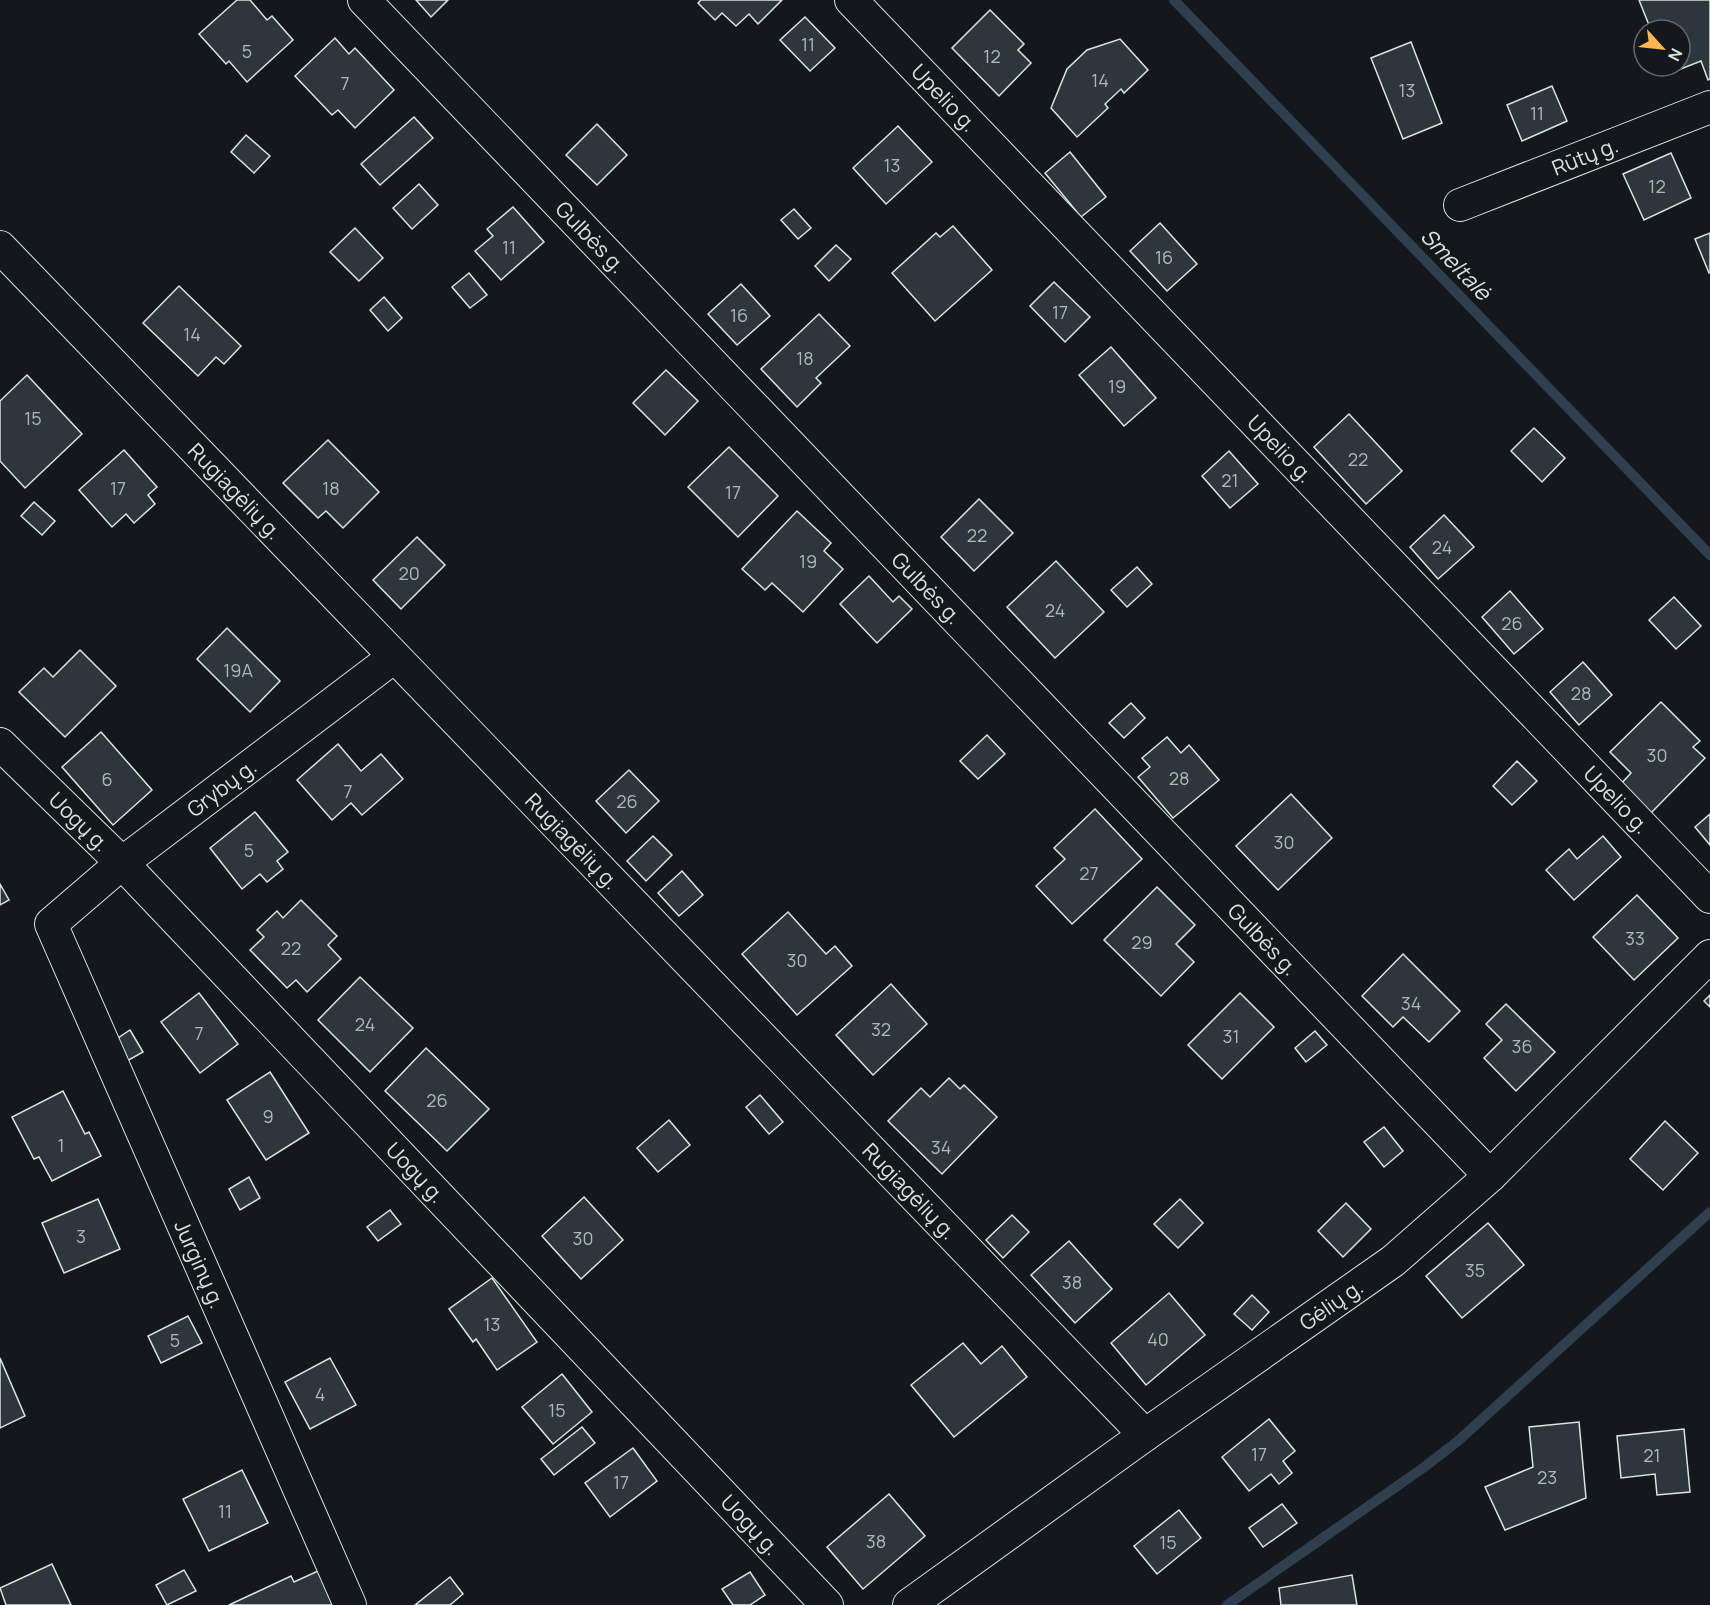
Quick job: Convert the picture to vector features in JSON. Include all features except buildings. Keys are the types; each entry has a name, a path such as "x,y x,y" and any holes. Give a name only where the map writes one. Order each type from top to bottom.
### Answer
{"street":[{"name":"Gulbės g.","path":"364,0 1490,1176"},
{"name":"Upelio g.","path":"851,0 1710,897"},
{"name":"Rūtų g.","path":"1460,205 1710,108"},
{"name":"Rugiagėlių g.","path":"0,247 1145,1435"},
{"name":"Grybų g.","path":"51,924 122,863 394,657"},
{"name":"Uogų g.","path":"0,744 122,863 827,1605"},
{"name":"Jurginų g.","path":"51,924 350,1605"},
{"name":"Gėlių g.","path":"909,1605 1145,1435 1393,1261 1490,1176 1710,956"}],"waterway":[{"name":"Smeltalė","path":"1174,0 1710,555"},
{"path":"1227,1605 1458,1441 1710,1212"}]}
